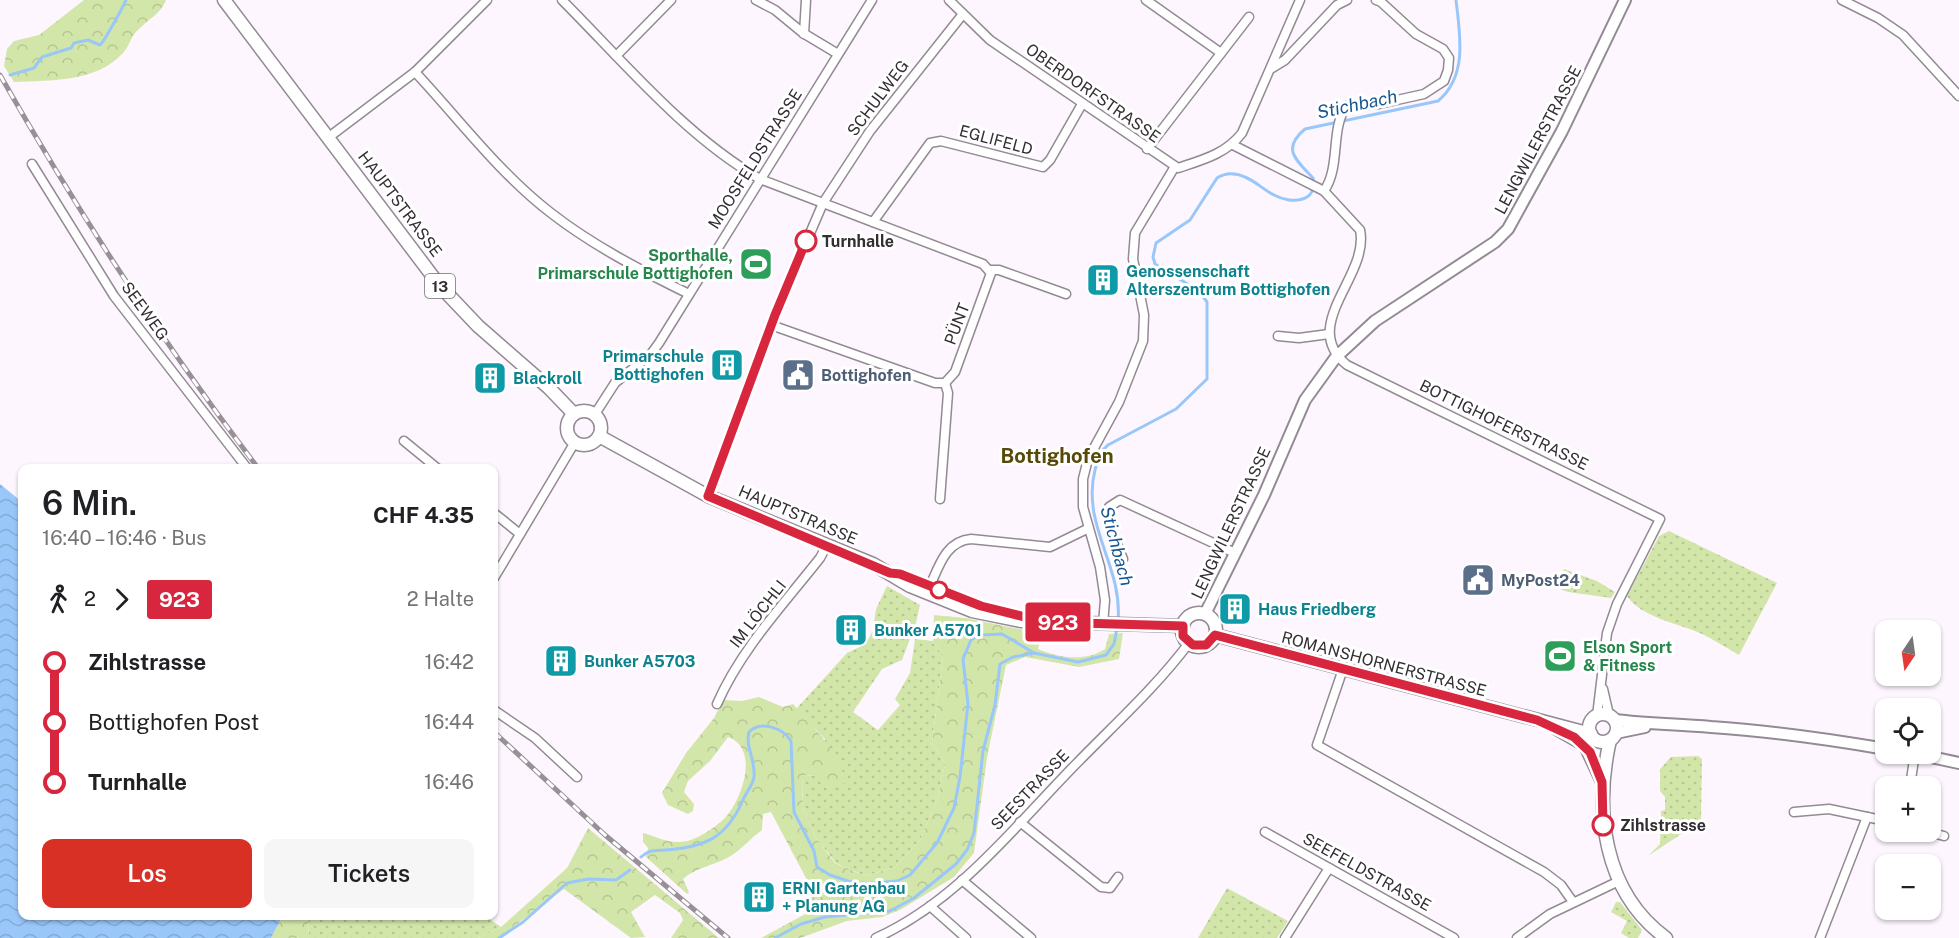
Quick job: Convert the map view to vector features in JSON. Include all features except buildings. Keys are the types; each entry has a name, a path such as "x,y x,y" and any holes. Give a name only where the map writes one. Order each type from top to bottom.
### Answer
{"main road":[{"name":"HAUPTSTRASSE","path":"224,0 440,286 478,326 549,388 574,414"},
{"path":"587,411 595,414 601,426 599,436 586,445 575,442 567,428 574,414 587,411"},
{"name":"HAUPTSTRASSE","path":"599,436 708,496 890,573 981,606 1045,622"},
{"name":"HAUPTSTRASSE","path":"890,573 910,586 972,611 1021,621 1183,626"},
{"path":"1192,614 1205,614 1214,622 1215,635 1210,642 1202,646 1189,643 1183,636 1183,626 1192,614"},
{"name":"ROMANSHORNERSTRASSE","path":"1215,635 1541,720 1600,724"},
{"path":"1541,720 1585,745 1603,776"},
{"path":"1600,724 1613,737"},
{"path":"1600,724 1613,737"},
{"path":"1600,724 1605,837 1619,881 1640,913 1666,938"},
{"path":"1603,776 1613,737"}],"street":[{"path":"329,137 414,72 487,0"},
{"path":"562,0 704,141 760,179 983,264 990,270 999,270 1066,294"},
{"path":"617,55 671,0"},
{"path":"756,0 763,6 776,10 804,34 838,54"},
{"path":"804,34 806,0"},
{"name":"MOOSFELDSTRASSE","path":"595,414 620,379 656,348 871,0"},
{"name":"OBERDORFSTRASSE","path":"949,0 990,40 1174,168"},
{"path":"1146,0 1221,53"},
{"path":"1106,624 1102,578 1087,529 1082,492 1084,469 1119,402 1144,334 1144,315 1133,259 1135,233 1174,168 1208,158 1233,145 1255,107 1291,16 1300,0"},
{"path":"1272,68 1284,60 1337,5 1347,0"},
{"path":"1321,189 1333,175 1339,127 1344,110 1351,105 1379,104 1424,94 1444,81 1448,70 1449,58 1443,49 1416,34 1376,0"},
{"name":"LENGWILERSTRASSE","path":"1205,614 1305,400 1336,357 1375,321 1495,242 1508,229 1562,131 1625,0"},
{"path":"1842,0 1878,18 1903,35 1959,96"},
{"name":"SCHULWEG","path":"708,496 771,325 823,203 870,131 963,14"},
{"path":"1147,149 1249,17"},
{"path":"414,72 508,175 551,214 646,273 689,294"},
{"name":"EGLIFELD","path":"873,222 930,143 941,141 1043,167 1082,104"},
{"path":"1233,145 1321,189 1346,217 1358,226 1362,240 1329,334 1336,357"},
{"name":"SEEWEG","path":"32,164 114,296 244,464"},
{"name":"PÜNT","path":"945,383 955,372 990,280 990,270"},
{"path":"771,325 935,383 945,383 948,393 940,499"},
{"path":"1278,336 1299,338 1329,334"},
{"name":"BOTTIGHOFERSTRASSE","path":"1336,357 1347,365 1660,519 1617,604 1607,633 1601,679 1600,724"},
{"path":"404,441 432,464"},
{"path":"498,571 575,442"},
{"path":"1123,559 1108,516 1109,507 1120,500 1235,554"},
{"path":"498,516 520,534"},
{"path":"930,586 945,553 961,541 971,539 1050,547 1087,529"},
{"name":"IM LÖCHLI","path":"717,704 727,680 749,648 820,558 827,545"},
{"name":"SEESTRASSE","path":"876,938 930,906 962,879 1020,822 1189,643"},
{"path":"1343,669 1317,745 1544,872 1561,885 1573,902"},
{"path":"498,713 535,738 577,777"},
{"name":"ROMANSHORNERSTRASSE","path":"1600,724 1709,726 1800,735 1875,747"},
{"name":"ROMANSHORNERSTRASSE","path":"1613,737 1654,726"},
{"path":"1941,759 1959,763"},
{"path":"1794,812 1829,809 1875,819"},
{"path":"1821,938 1867,817"},
{"path":"1020,822 1101,887 1110,888 1118,877"},
{"name":"SEEFELDSTRASSE","path":"1265,832 1454,938"},
{"path":"1285,938 1329,868"},
{"path":"962,879 1031,938"},
{"path":"1517,938 1550,914 1619,881"},
{"path":"930,906 966,938"}],"green space":[{"path":"84,0 166,0 158,13 136,32 123,53 100,70 58,80 14,82 4,66 7,49 14,41 39,35"},
{"path":"1669,531 1777,583 1739,655 1702,634 1651,615 1627,596 1659,536"},
{"path":"1564,569 1597,581 1615,592 1611,598 1568,592 1555,587"},
{"path":"887,586 920,605 916,623 902,660 882,669 853,712 878,730 900,705 895,699 910,673 915,639 933,641 943,657 932,742 945,764 937,800 920,840 895,867 865,876 836,863 816,838 803,808 802,775 815,776 825,739 796,709 847,653 866,644 873,630 876,609"},
{"path":"934,615 965,618 1041,634 1038,649 1055,655 1072,657 1097,653 1105,649 1109,634 1123,633 1119,659 1079,667 1025,657 1006,665 987,758 974,853 954,877 900,910 882,917 847,921 800,938 761,938 809,912 808,882 771,812 763,814 762,830 738,851 683,879 689,892 687,894 646,857 648,848 643,842 643,833 670,841 687,841 710,830 729,813 743,783 745,761 743,751 728,737 710,761 688,781 684,792 694,804 693,811 688,814 668,805 662,793 686,753 714,718 723,700 742,701 759,697 783,707 793,704 824,740 842,770 846,782 830,791 815,776 802,775 803,808 816,838 835,863 865,876 895,867 920,840 937,800 945,764 932,742 943,657 933,641"},
{"path":"1698,756 1702,759 1701,821 1648,856 1660,844 1661,811 1665,810 1665,797 1660,791 1660,769 1671,757"},
{"path":"588,828 719,938 671,938 683,920 680,913 655,895 631,912 645,937 631,938 564,889 498,938 478,938 501,927 567,868"},
{"path":"1227,888 1288,921 1277,938 1198,938"},
{"path":"1616,902 1620,902 1642,930 1638,938 1629,938 1621,933 1627,921 1611,912"},
{"path":"280,920 308,920 309,938 271,938"},
{"path":"308,920 491,920 501,927 478,938 309,938"}],"water":[{"path":"0,484 18,499 18,920 280,920 271,938 0,938"}],"waterway":[{"path":"10,75 34,68 42,57 71,48 74,43 88,40 100,45 126,0"},
{"name":"Stichbach","path":"1118,621 1115,582 1093,509 1092,490 1098,459 1108,445 1176,409 1207,379 1207,302 1199,291 1155,264 1153,257 1156,243 1190,220 1217,178 1227,174 1245,177 1281,198 1295,200 1307,197 1313,186 1313,178 1297,160 1293,149 1298,136 1305,129 1438,101 1448,91 1458,67 1460,41 1456,0"},
{"name":"Stichbach","path":"641,857 652,851 680,849 703,843 713,838 729,824 754,777 754,765 748,743 749,732 754,728 765,726 783,732 791,741 794,812 814,851 817,867 830,875 862,884 897,881 910,875 937,843 954,808 960,777 968,704 963,659 971,640 980,635 1002,634 1034,653 1078,662 1106,655 1114,644 1117,628"},
{"path":"775,938 801,924 825,917 890,911 914,898 956,864 967,850 974,833 983,751 995,705 1000,664 1013,657 1034,653"},
{"name":"Stichbach","path":"499,938 523,922 567,883 588,879 616,880 630,870"}],"railway":[{"path":"0,75 122,276 188,373 255,464"},
{"path":"498,736 605,835 728,938"}],"bus line":[{"name":"923","path":"806,241 775,315 708,496 890,573 900,574 997,611 1045,622 1183,626 1183,636 1193,645 1206,645 1215,635 1537,720 1580,740 1590,752 1602,782 1603,825"}],"place":[{"name":"Turnhalle","path":"806,241"},
{"name":"Sporthalle, Primarschule Bottighofen","path":"756,264"},
{"name":"Genossenschaft Alterszentrum Bottighofen","path":"1103,280"},
{"name":"Primarschule Bottighofen","path":"727,365"},
{"name":"Bottighofen","path":"798,375"},
{"name":"Blackroll","path":"490,378"},
{"name":"MyPost24","path":"1478,580"},
{"name":"Haus Friedberg","path":"1235,609"},
{"name":"Bunker A5701","path":"851,630"},
{"name":"Elson Sport & Fitness","path":"1560,656"},
{"name":"Bunker A5703","path":"561,661"},
{"name":"Zihlstrasse","path":"1603,825"},
{"name":"ERNI Gartenbau + Planung AG","path":"759,897"}],"district":[{"name":"Bottighofen","path":"1057,456"}]}
